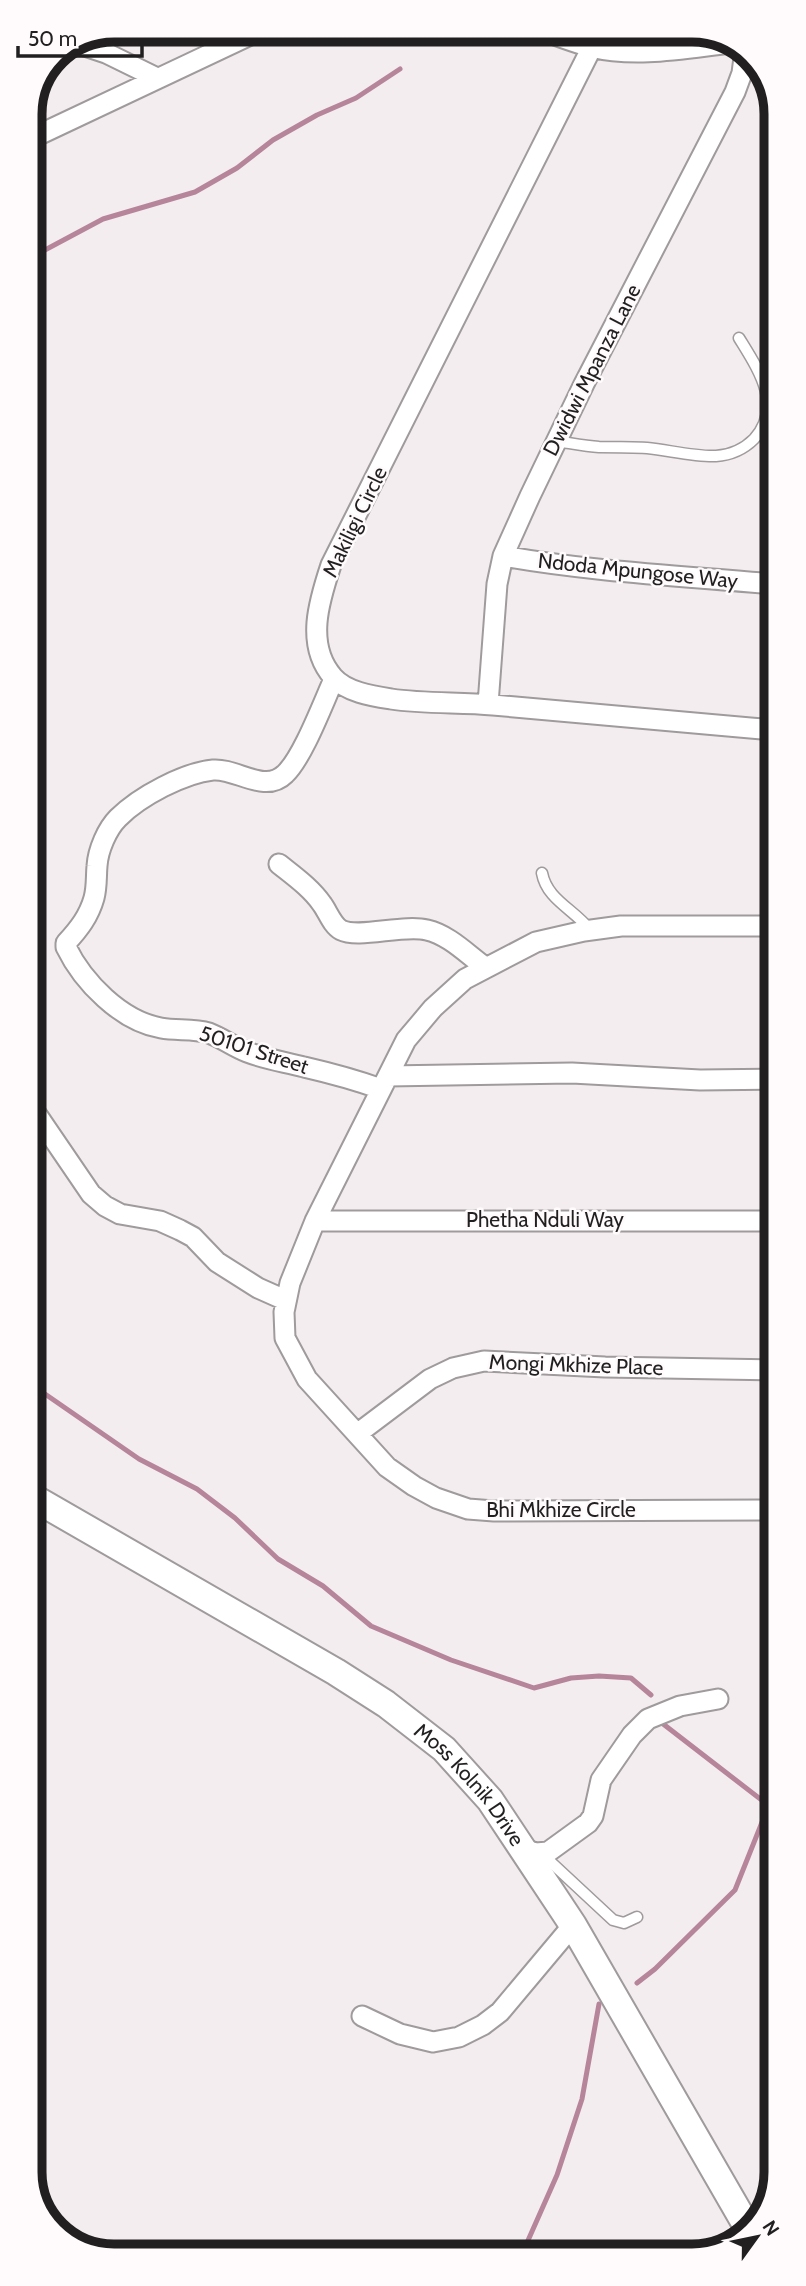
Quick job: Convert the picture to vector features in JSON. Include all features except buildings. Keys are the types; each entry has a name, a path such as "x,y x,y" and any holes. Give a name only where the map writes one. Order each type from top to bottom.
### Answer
{"main road":[{"name":"Moss Kolnik Drive","path":"42,1503 386,1703 444,1749 532,1851 733,2202"}],"street":[{"path":"42,133 235,42"},
{"path":"576,42 592,47 626,51 661,51 713,45"},
{"path":"88,47 157,78"},
{"name":"Makiligi Circle","path":"334,679 323,662 317,631 318,604 331,565 592,47"},
{"name":"Dwidwi Mpanza Lane","path":"488,705 497,584 503,556 556,441 735,92 743,64"},
{"name":"Ndoda Mpungose Way","path":"503,556 582,568 764,583"},
{"path":"334,679 351,690 392,699 764,729"},
{"name":"50101 Street","path":"334,679 305,742 282,777 269,782 224,770 196,774 159,790 118,818 101,847 97,864 97,885 85,922 66,943 80,971 117,1007 148,1025 209,1034 248,1052 384,1083"},
{"path":"279,864 310,891 342,930 355,933 405,928 426,930 440,935 485,967"},
{"name":"Bhi Mkhize Circle","path":"764,926 621,926 590,930 536,942 465,979 433,1008 406,1040 315,1221 285,1300 285,1338 307,1379 387,1467 436,1499 468,1508 494,1511 764,1510"},
{"path":"384,1083 572,1073 700,1080 764,1079"},
{"path":"42,1122 91,1194 105,1206 120,1214 160,1222 180,1230 193,1237 225,1267 258,1288 285,1300"},
{"name":"Phetha Nduli Way","path":"315,1221 764,1221"},
{"name":"Mongi Mkhize Place","path":"357,1434 430,1379 453,1368 484,1361 606,1367 764,1370"},
{"path":"532,1851 554,1849 588,1823 593,1816 601,1780 632,1735 648,1719 680,1706 718,1699"},
{"path":"362,2016 400,2034 433,2042 458,2037 483,2025 500,2012 573,1925"}],"lane":[{"path":"739,338 755,364 764,387"},
{"path":"556,441 714,457 731,454 755,438 764,424"},
{"path":"542,873 552,897 573,910 590,930"},
{"path":"532,1851 613,1920 624,1923 637,1917"}],"waterway":[{"path":"42,252 103,219 195,192 237,168 273,140 317,115 356,98 400,69"},
{"path":"42,1392 139,1459 197,1489 235,1518 278,1559 323,1586 371,1626 451,1660 534,1688 571,1678 599,1676 631,1678 651,1695"},
{"path":"658,1720 764,1802"},
{"path":"637,1983 655,1969 735,1890 764,1817"},
{"path":"526,2244 557,2175 582,2099 599,2004"}]}
